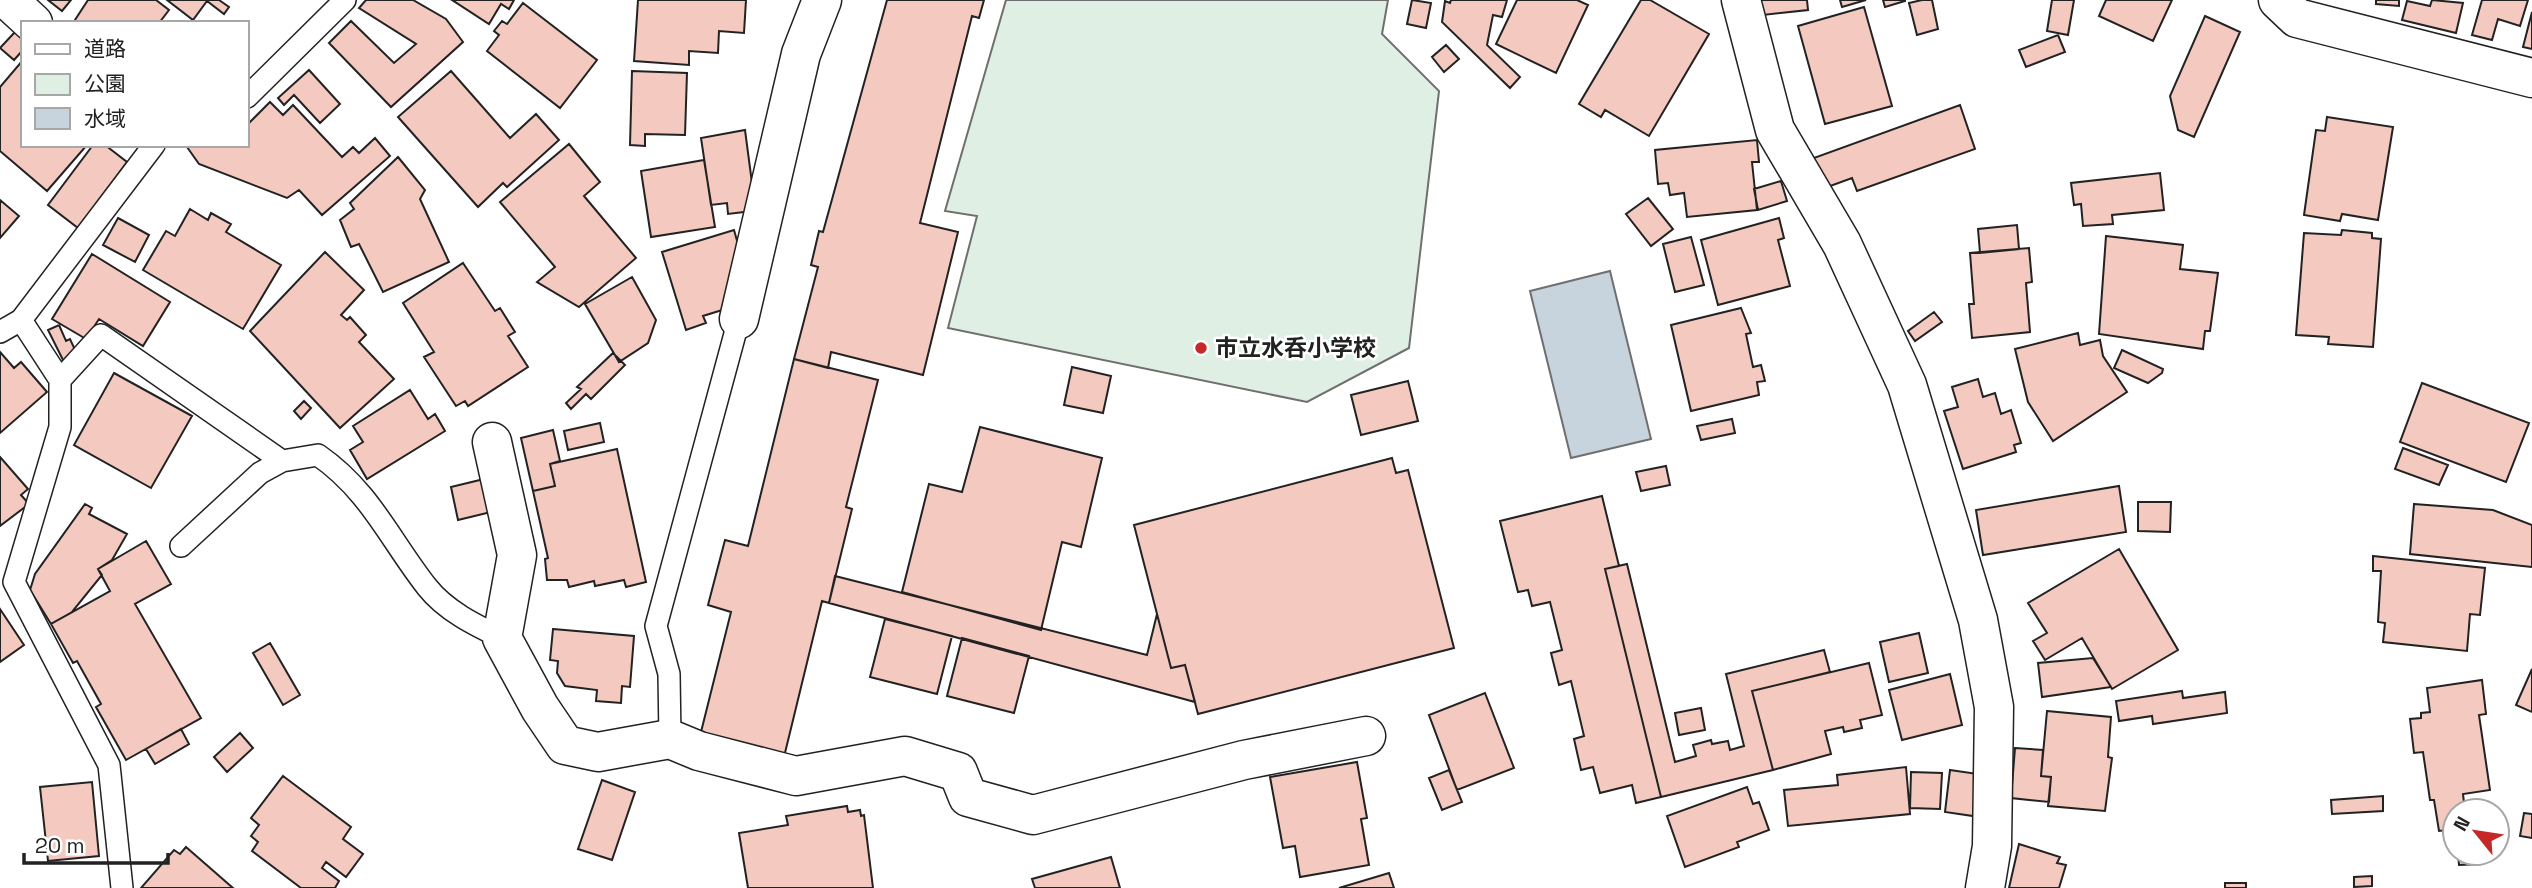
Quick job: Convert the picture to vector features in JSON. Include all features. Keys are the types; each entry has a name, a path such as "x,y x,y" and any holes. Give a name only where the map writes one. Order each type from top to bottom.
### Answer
{"street":[{"path":"8,0 31,21"},
{"path":"739,320 801,54 822,0"},
{"path":"1741,0 1775,130 1842,244 1907,385 1978,620 1994,707 1992,846 1985,888"},
{"path":"2278,0 2297,18 2532,78"},
{"path":"492,442 517,555 502,638 540,708 565,745 598,752 670,739 699,751 796,776 905,756 958,772 968,797 1033,815 1244,760 1366,736"}],"lane":[{"path":"248,96 345,0"},
{"path":"0,332 21,320 152,147"},
{"path":"21,320 60,380 60,427 7,585 109,765 122,888"},
{"path":"670,739 669,674 656,626 739,320"},
{"path":"60,380 101,335 282,461"},
{"path":"181,546 260,473 282,461 318,455 338,468 384,521 428,588 463,618 502,638"}],"green space":[{"path":"1006,0 1388,0 1382,34 1439,91 1409,348 1307,402 948,328 977,216 945,211"}],"water":[{"path":"1610,271 1651,439 1571,458 1530,291"}],"building":[{"path":"48,0 71,0 62,11"},
{"path":"88,0 156,0 169,10 161,21 74,21"},
{"path":"167,0 219,0 229,7 224,14 207,1 193,20"},
{"path":"366,0 413,0 446,19 463,42 391,107 329,43 351,21 394,63 416,44 359,8"},
{"path":"452,0 514,0 509,9 501,4 489,24"},
{"path":"638,0 746,0 744,33 719,31 718,53 689,51 689,65 634,61"},
{"path":"887,0 984,0 979,18 972,16 920,223 958,232 923,375 831,352 828,368 794,359 818,267 811,265 819,231 823,232"},
{"path":"1412,0 1431,3 1426,28 1407,24"},
{"path":"1451,0 1507,0 1502,17 1493,15 1487,45 1520,77 1510,88 1442,22 1445,1 1450,3"},
{"path":"1517,0 1577,0 1588,5 1556,73 1496,44"},
{"path":"1641,0 1650,0 1709,34 1649,136 1605,110 1601,117 1579,104"},
{"path":"1760,0 1807,0 1808,10 1763,15"},
{"path":"1840,0 1866,0 1842,7"},
{"path":"1883,0 1905,0 1905,1 1885,7"},
{"path":"1932,0 1938,29 1917,35 1909,3"},
{"path":"2052,0 2074,0 2068,35 2047,31"},
{"path":"2106,0 2172,0 2153,41 2099,16"},
{"path":"2376,0 2399,0 2399,6 2376,4"},
{"path":"2432,0 2463,3 2456,33 2402,20 2407,1 2430,6"},
{"path":"2482,0 2528,0 2520,26 2498,19 2492,40 2472,35"},
{"path":"523,3 597,60 560,108 487,51 499,35 494,31 502,21 507,24"},
{"path":"1864,7 1892,106 1825,124 1798,26"},
{"path":"2532,12 2532,49 2523,47"},
{"path":"2205,16 2240,32 2194,137 2178,130 2170,96"},
{"path":"15,32 21,37 21,52 14,60 0,48"},
{"path":"2058,35 2065,52 2026,67 2019,50"},
{"path":"1446,45 1459,59 1444,72 1432,57"},
{"path":"21,62 21,147 85,147 47,191 0,151 0,87"},
{"path":"309,70 340,104 320,123 294,95 284,105 278,98"},
{"path":"451,71 510,138 536,114 559,140 507,187 503,183 478,207 398,117"},
{"path":"632,71 687,73 685,135 645,134 645,146 630,145"},
{"path":"270,102 283,115 293,105 342,157 353,147 359,153 375,138 390,156 322,215 299,190 287,198 199,164 187,147 248,147 248,124"},
{"path":"1960,105 1975,149 1857,191 1852,178 1822,189 1811,159"},
{"path":"2327,117 2393,127 2378,220 2342,214 2340,221 2304,215 2316,130 2325,131"},
{"path":"745,130 754,198 752,211 728,214 727,203 711,205 701,138"},
{"path":"1757,140 1759,162 1752,162 1757,210 1687,217 1684,193 1670,195 1668,183 1658,184 1655,150"},
{"path":"569,144 600,182 584,196 636,258 579,307 537,282 555,267 500,202"},
{"path":"92,147 108,147 127,162 78,228 48,205"},
{"path":"398,157 425,190 420,199 449,262 383,292 359,244 351,247 340,220 354,209 350,203"},
{"path":"704,160 715,227 651,237 641,171"},
{"path":"2160,173 2164,210 2112,215 2113,224 2083,226 2081,204 2074,205 2071,183"},
{"path":"1781,181 1787,201 1758,210 1754,189"},
{"path":"1648,198 1673,229 1651,246 1626,214"},
{"path":"0,200 19,216 0,238"},
{"path":"190,209 208,220 211,213 231,224 226,232 281,265 243,329 143,270 166,231 175,236"},
{"path":"118,218 149,235 135,262 103,245"},
{"path":"1779,218 1784,238 1778,240 1790,286 1718,305 1701,240"},
{"path":"2017,225 2019,249 1980,253 1978,229"},
{"path":"734,230 743,262 732,307 703,316 706,323 686,330 662,252"},
{"path":"2342,230 2372,233 2372,238 2381,239 2373,347 2328,344 2329,337 2296,335 2304,233 2341,235"},
{"path":"2106,236 2183,245 2180,269 2218,273 2210,331 2205,331 2203,349 2099,334"},
{"path":"1691,237 1704,285 1675,292 1663,244"},
{"path":"2029,248 2032,282 2026,283 2030,332 1972,338 1969,304 1974,304 1970,253"},
{"path":"325,252 364,290 341,315 347,320 350,317 366,335 359,342 394,379 340,428 250,331"},
{"path":"92,254 170,302 143,346 99,319 86,339 52,319"},
{"path":"463,263 495,311 500,308 515,332 508,336 528,367 468,406 465,401 456,406 424,357 434,352 403,303"},
{"path":"632,277 656,320 648,343 619,362 585,304"},
{"path":"1741,308 1751,333 1746,334 1753,367 1761,365 1765,381 1757,382 1759,395 1691,411 1671,325"},
{"path":"1934,312 1942,322 1915,341 1908,331"},
{"path":"59,325 66,341 70,339 76,352 64,362 48,330"},
{"path":"2078,333 2080,345 2100,340 2103,356 2127,392 2053,441 2028,402 2015,349"},
{"path":"2122,350 2163,369 2162,373 2148,383 2114,368"},
{"path":"0,352 14,368 21,362 47,392 0,433"},
{"path":"613,353 625,365 591,399 586,394 571,409 566,403 581,389 577,387"},
{"path":"794,359 878,380 846,507 852,509 829,603 822,601 784,757 700,736 731,612 708,605 725,540 748,546"},
{"path":"1072,367 1111,376 1103,413 1064,405"},
{"path":"114,373 192,416 151,488 74,445"},
{"path":"1978,379 1983,397 1995,393 2001,414 2011,410 2021,443 2014,445 2016,452 1963,469 1944,411 1958,407 1952,387"},
{"path":"1408,381 1418,421 1361,435 1351,395"},
{"path":"2422,383 2529,423 2506,482 2400,442"},
{"path":"410,390 428,419 435,414 445,431 367,479 350,450 363,442 353,426"},
{"path":"304,401 311,408 301,419 294,411"},
{"path":"1732,419 1735,433 1701,440 1697,426"},
{"path":"600,423 604,442 568,450 564,431"},
{"path":"980,427 1102,458 1081,547 1062,542 1041,630 902,592 929,484 962,492"},
{"path":"553,430 560,461 550,464 555,486 533,491 521,438"},
{"path":"2403,448 2448,465 2439,485 2395,469"},
{"path":"617,449 646,582 626,587 624,580 595,586 594,581 569,587 567,580 547,580 545,559 548,558 533,491 555,486 550,464"},
{"path":"0,457 28,489 21,495 29,504 0,526"},
{"path":"1392,458 1396,473 1408,470 1454,648 1198,714 1185,665 1171,668 1134,525"},
{"path":"1666,466 1670,485 1641,491 1636,472"},
{"path":"484,479 491,512 458,520 451,487"},
{"path":"2119,486 2126,532 1983,555 1976,510"},
{"path":"1602,496 1619,566 1605,569 1661,797 1636,803 1632,785 1600,793 1593,767 1581,770 1574,739 1584,736 1571,681 1559,685 1551,653 1562,650 1550,602 1532,606 1528,590 1518,592 1500,521"},
{"path":"2138,502 2171,502 2170,532 2138,531"},
{"path":"85,504 92,508 89,514 127,534 112,560 98,569 102,575 72,612 51,624 30,590 35,574"},
{"path":"2414,504 2493,510 2532,525 2532,567 2410,554"},
{"path":"146,541 171,584 135,604 201,718 126,760 96,707 101,704 77,661 73,663 51,624 110,591 98,569"},
{"path":"2119,549 2178,650 2112,689 2082,638 2045,660 2033,641 2047,633 2028,603"},
{"path":"2373,556 2485,568 2480,615 2470,614 2467,651 2383,642 2385,623 2378,622 2381,571 2373,571"},
{"path":"1627,564 1675,762 1696,756 1693,745 1711,740 1712,744 1728,741 1730,750 1744,746 1726,674 1824,650 1830,672 1752,691 1773,770 1661,797 1605,569"},
{"path":"835,576 1147,655 1157,614 1171,668 1185,665 1195,702 829,603"},
{"path":"0,609 24,645 0,662"},
{"path":"885,619 952,636 937,694 870,677"},
{"path":"553,629 634,636 630,687 622,686 621,703 596,701 597,690 565,686 557,673 558,661 550,660"},
{"path":"1919,633 1928,673 1889,682 1880,642"},
{"path":"962,638 1029,656 1014,713 947,696"},
{"path":"270,643 300,695 283,705 253,653"},
{"path":"2093,658 2111,687 2042,697 2038,663"},
{"path":"1869,663 1882,715 1860,720 1862,728 1844,732 1843,727 1825,731 1831,754 1773,770 1752,691"},
{"path":"2532,669 2532,712 2516,705"},
{"path":"1950,674 1962,725 1902,740 1889,690"},
{"path":"2482,680 2486,714 2479,715 2490,790 2463,794 2463,797 2441,797 2439,831 2434,800 2430,800 2423,752 2414,753 2410,719 2421,718 2421,713 2430,712 2427,688"},
{"path":"2182,691 2183,698 2225,692 2227,713 2153,724 2152,716 2119,721 2116,701"},
{"path":"1485,693 1514,768 1457,790 1429,715"},
{"path":"1701,708 1705,730 1679,735 1675,713"},
{"path":"2047,711 2111,717 2108,757 2112,758 2105,811 2048,806 2051,777 2041,776"},
{"path":"181,729 189,744 155,764 146,749"},
{"path":"240,733 253,748 227,772 214,757"},
{"path":"2015,748 2043,750 2041,776 2051,777 2049,802 2011,798"},
{"path":"1357,762 1367,818 1361,819 1369,865 1300,877 1295,846 1283,848 1270,777"},
{"path":"1906,767 1910,814 1788,826 1784,790 1838,785 1837,775"},
{"path":"1449,770 1462,802 1442,810 1429,778"},
{"path":"1950,770 1978,774 1973,816 1945,812"},
{"path":"1911,772 1942,773 1940,809 1910,808"},
{"path":"283,776 351,827 343,839 363,854 346,877 326,862 322,868 339,881 335,888 301,888 252,851 258,842 251,836 259,825 251,818"},
{"path":"602,780 635,792 612,860 578,849"},
{"path":"92,782 99,856 48,861 40,787"},
{"path":"1747,787 1753,804 1759,802 1769,830 1737,842 1739,847 1685,867 1667,816"},
{"path":"2383,796 2383,811 2332,814 2331,800"},
{"path":"847,806 848,812 860,810 861,816 864,815 873,888 748,888 739,833 788,825 786,816"},
{"path":"2524,813 2532,814 2532,838 2520,836"},
{"path":"2019,844 2060,857 2057,863 2066,865 2059,888 2009,888"},
{"path":"186,847 233,888 141,888 174,850 180,854"},
{"path":"1111,857 1120,888 1035,888 1032,879"},
{"path":"1389,873 1394,888 1339,888"},
{"path":"2372,876 2372,886 2354,887 2354,877"},
{"path":"2225,883 2246,883 2246,888 2225,888"}],"place":[{"name":"市立水呑小学校","path":"1201,348"}]}
